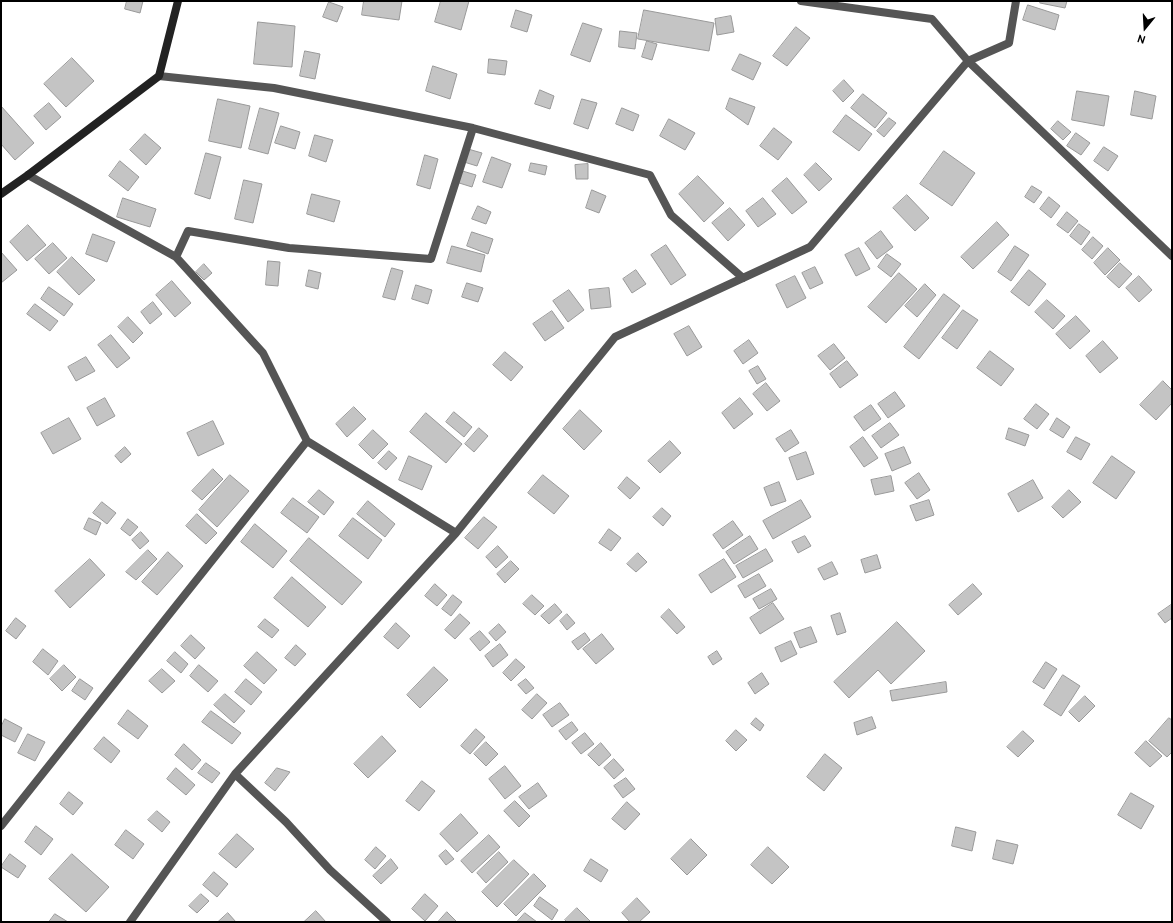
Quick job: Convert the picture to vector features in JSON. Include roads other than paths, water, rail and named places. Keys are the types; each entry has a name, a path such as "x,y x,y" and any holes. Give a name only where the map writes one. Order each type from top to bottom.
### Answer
{"street":[{"path":"1,194 159,76 178,1"},
{"path":"801,1 932,19 968,61 1172,256"},
{"path":"130,922 235,774 456,533 615,337 810,247 968,61 1009,43 1016,1"},
{"path":"159,76 274,88 473,128 650,175 671,215 742,278"},
{"path":"176,257 188,231 289,248 431,259 473,128"},
{"path":"28,175 176,257 263,353 307,441 456,533"},
{"path":"1,826 307,441"},
{"path":"235,774 286,822 330,870 387,922"}]}
